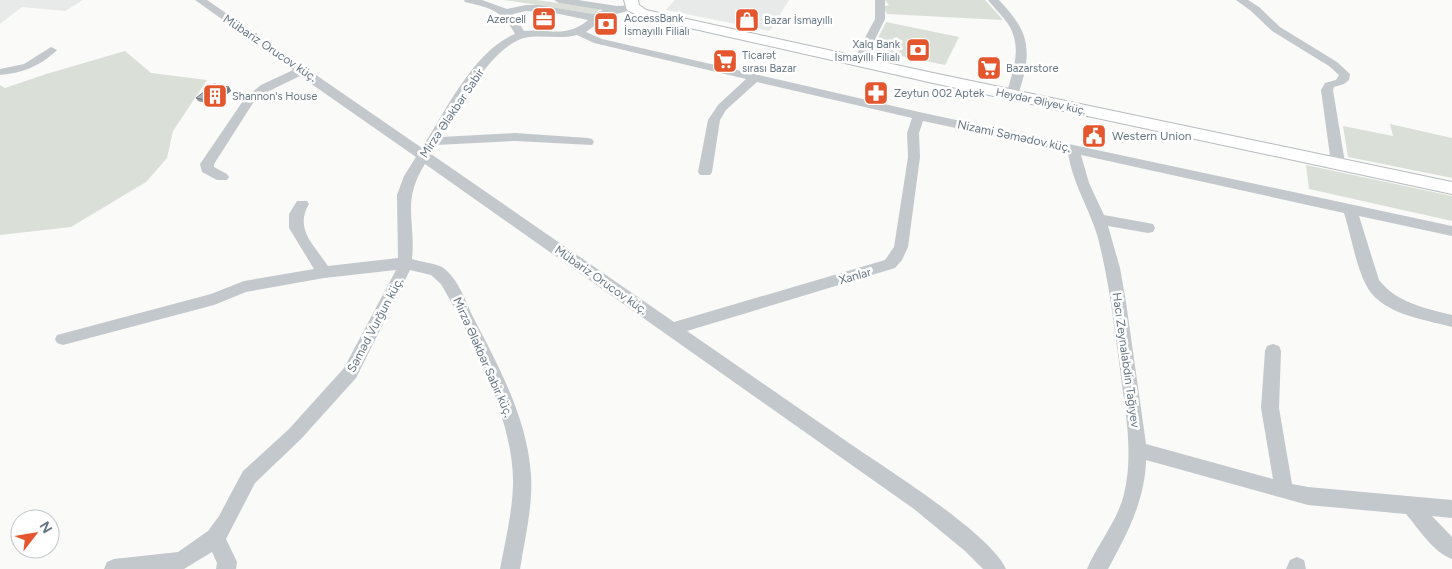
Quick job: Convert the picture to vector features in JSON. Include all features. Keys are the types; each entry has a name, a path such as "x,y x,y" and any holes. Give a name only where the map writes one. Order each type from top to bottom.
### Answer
{"main road":[{"name":"Heydər Əliyev küç.","path":"626,6 641,13 858,62 1452,188"}],"street":[{"name":"Mübariz Orucov küç.","path":"200,0 921,502 972,544 996,569"},
{"path":"469,0 489,4 507,13 512,18 521,36"},
{"path":"559,0 626,6"},
{"path":"858,62 880,19 880,0"},
{"path":"993,0 1012,19 1020,34 1023,59 1012,95"},
{"path":"1241,0 1255,9 1276,29 1333,64 1344,74 1345,78 1340,82 1329,85 1327,90 1338,164"},
{"path":"578,32 596,18 626,6"},
{"path":"507,13 514,9 527,7 596,18"},
{"name":"Mirzə Ələkbər Sabir","path":"406,263 404,196 408,181 478,72 502,46 521,36 540,33 566,34 578,32"},
{"name":"Nizami Səmədov küç.","path":"578,32 598,41 919,116 1452,230"},
{"path":"0,72 19,71 31,66 51,50"},
{"path":"222,177 210,171 207,168 207,164 249,101 265,88 303,70"},
{"path":"705,172 714,120 722,108 754,78"},
{"name":"Xanlar","path":"672,330 879,269 890,264 897,256 901,247 914,157 913,133 919,116"},
{"path":"433,141 515,137 588,142"},
{"name":"Hacı Zeynalabdin Tağıyev","path":"1074,150 1080,179 1099,219 1106,243 1122,320 1139,450 1133,492 1127,513 1097,569"},
{"path":"302,204 296,214 296,228 324,272"},
{"path":"1350,208 1372,282 1377,290 1388,300 1452,321"},
{"path":"1099,219 1148,228"},
{"name":"Səməd Vurğun küç.","path":"62,339 207,300 244,287 305,278 324,272 406,263 350,372 333,394 295,434 249,477 226,522 215,538"},
{"name":"Mirzə Ələkbər Sabir küç.","path":"406,263 436,271 446,280 455,295 510,412 522,474 521,502 510,569"},
{"path":"1272,351 1270,408 1284,491"},
{"path":"1139,450 1308,496 1452,509"},
{"path":"1411,504 1436,536 1452,550"},
{"path":"114,569 180,561 197,552 215,538 227,562 226,569"}],"shaded area":[{"path":"0,0 83,0 65,11 22,7 0,24"},
{"path":"504,0 537,0 600,9 595,14"},
{"name":"Bazar İsmayıllı","path":"675,0 789,0 770,31 666,10"},
{"path":"885,0 985,0 1003,20 887,14 883,7 889,5"},
{"path":"886,22 959,37 945,65 872,50"},
{"path":"125,51 151,73 207,80 173,131 167,158 146,182 71,227 0,235 0,85 5,88"},
{"path":"1390,124 1452,138 1452,178 1348,157 1343,126 1393,136"},
{"path":"1306,165 1452,196 1452,221 1309,189"}],"building":[{"path":"214,84 229,87 211,101 196,98"}],"place":[{"name":"Azercell","path":"544,19"},
{"name":"Bazar İsmayıllı","path":"747,20"},
{"name":"AccessBank İsmayıllı Filialı","path":"606,24"},
{"name":"Xalq Bank İsmayıllı Filialı","path":"918,50"},
{"name":"Ticarət sırası Bazar","path":"725,61"},
{"name":"Bazarstore","path":"989,68"},
{"name":"Zeytun 002 Aptek","path":"876,93"},
{"name":"Shannon's House","path":"215,96"},
{"name":"Western Union","path":"1094,136"}]}
